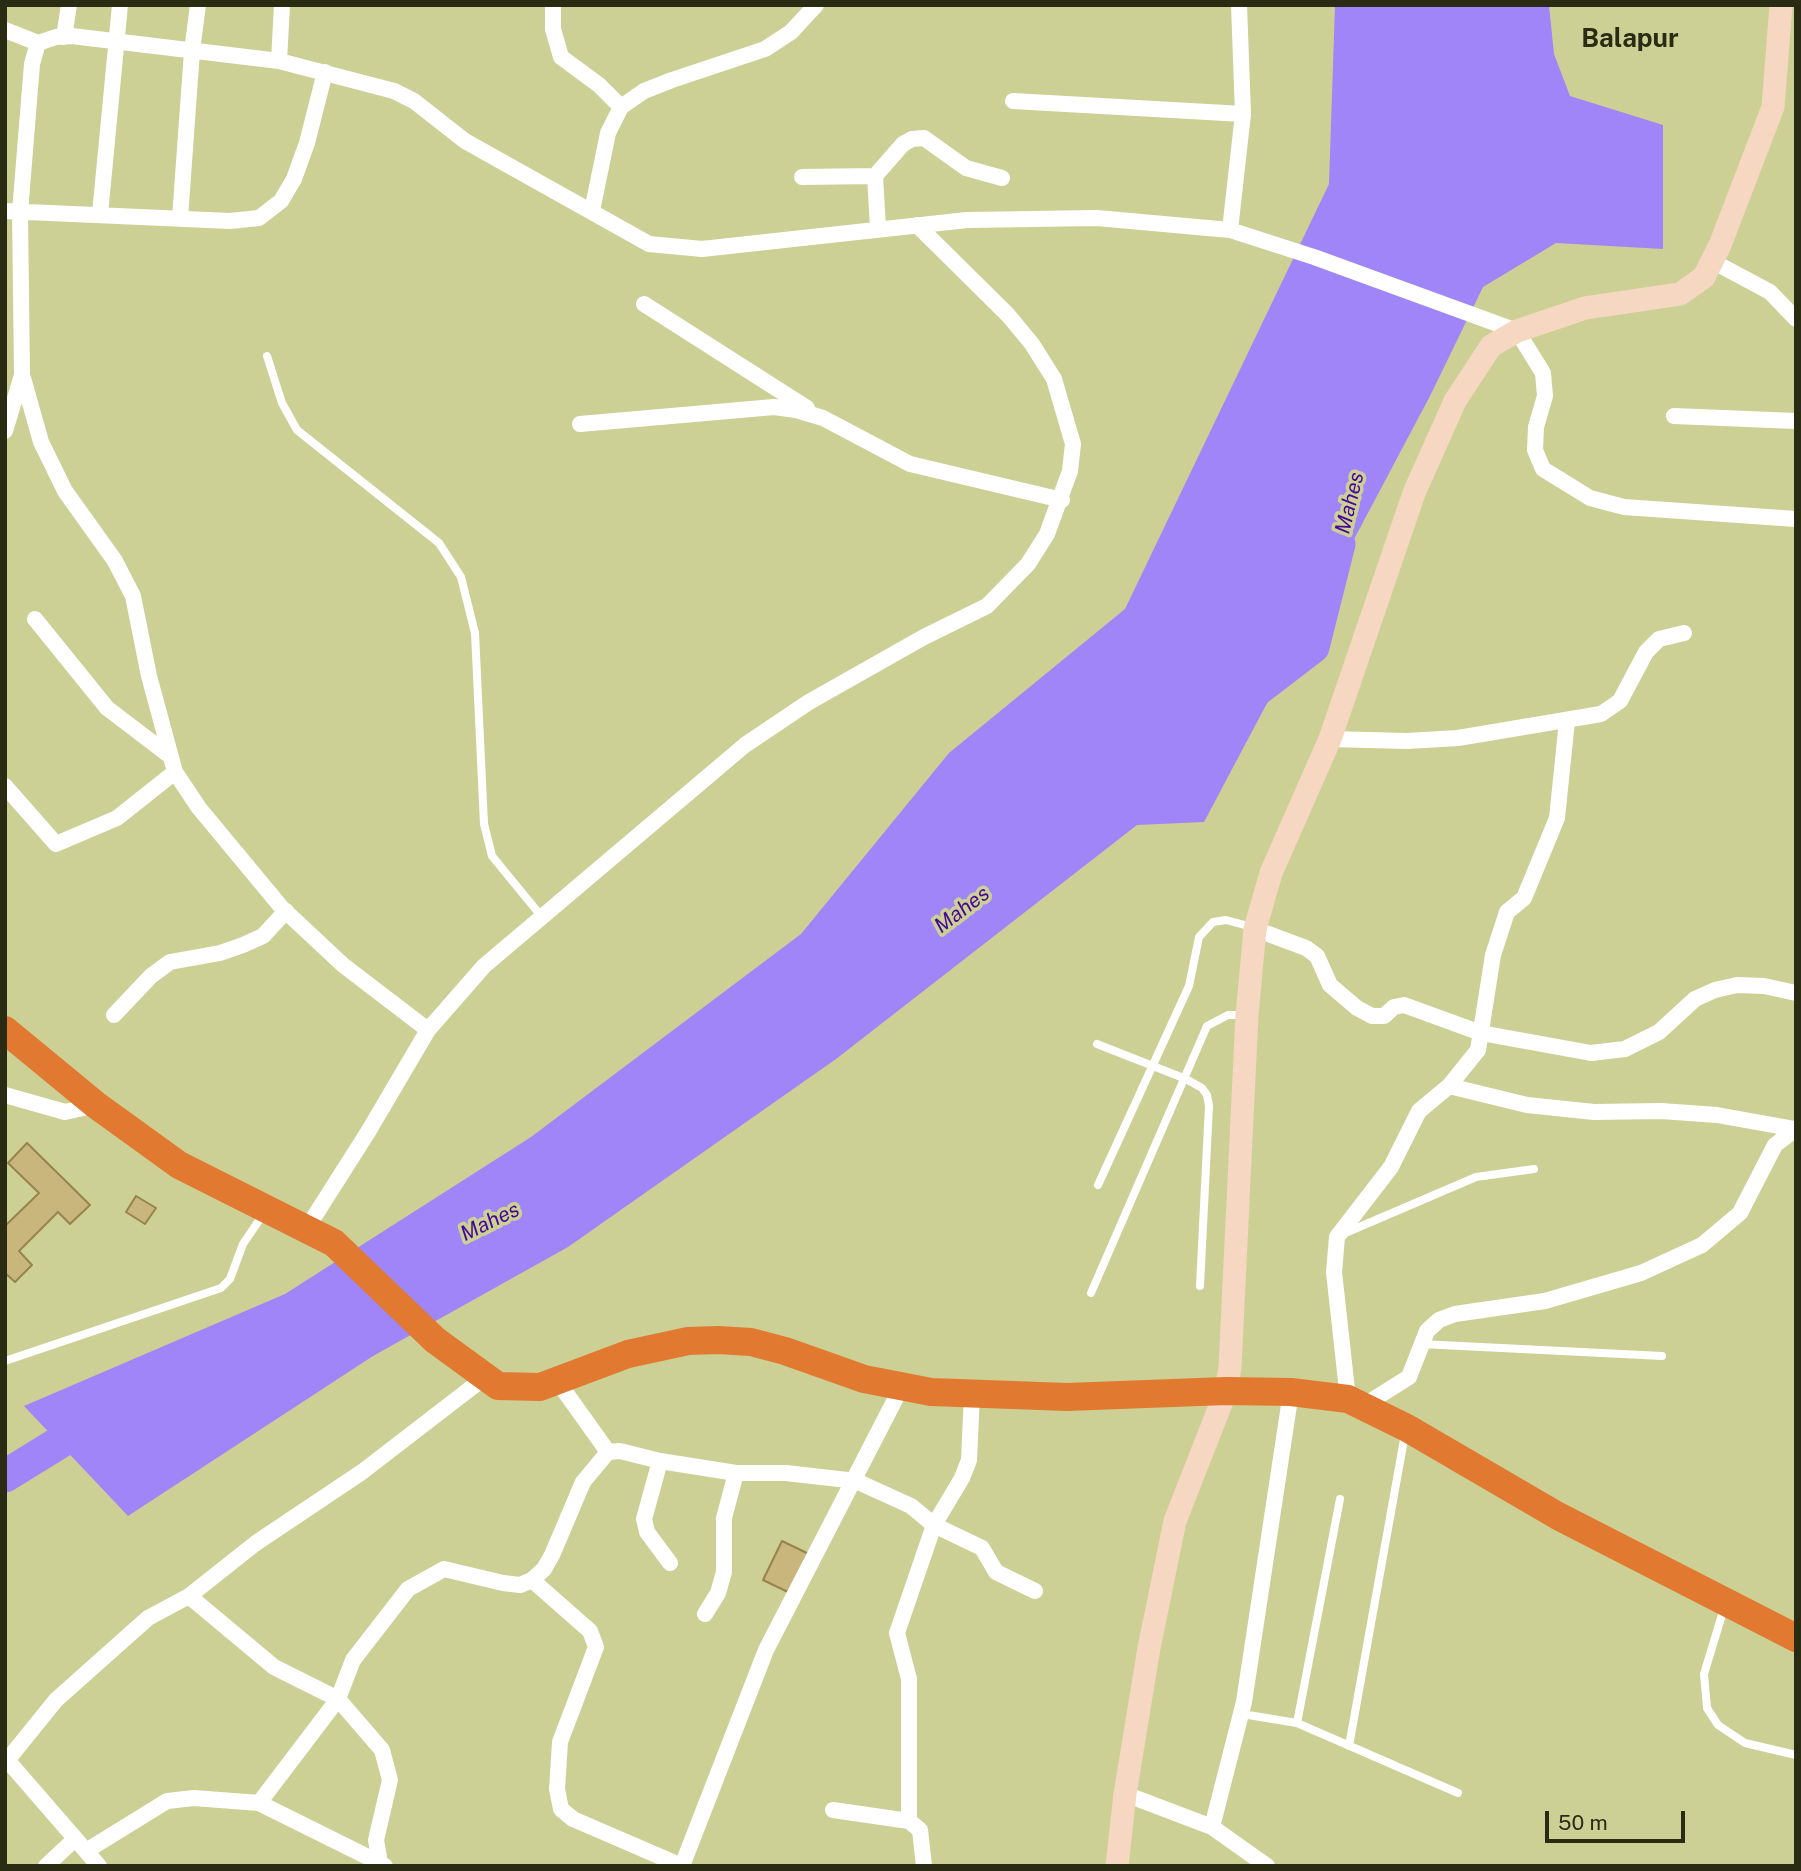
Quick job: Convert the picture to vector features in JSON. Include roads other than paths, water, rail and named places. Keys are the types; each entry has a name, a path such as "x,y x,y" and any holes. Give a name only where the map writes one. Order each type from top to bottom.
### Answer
{"highway":[{"path":"5,1030 96,1105 179,1165 334,1243 435,1340 498,1386 517,1388 558,1382 628,1354 688,1341 718,1340 751,1342 785,1351 832,1370 901,1388 972,1394 1067,1397 1226,1391 1291,1392 1355,1403 1406,1428 1558,1516 1796,1638"}],"street":[{"path":"64,37 69,5"},
{"path":"100,214 120,5"},
{"path":"180,218 192,51 198,5"},
{"path":"279,61 282,5"},
{"path":"553,5 553,29 561,57 599,85 621,107"},
{"path":"592,211 608,133 621,107 644,91 681,76 765,49 791,32 816,5"},
{"path":"1230,230 1243,114 1239,5"},
{"path":"1117,1866 1125,1794 1149,1648 1175,1521 1226,1391 1233,1349 1247,1015 1255,929 1271,873 1330,739 1415,493 1455,401 1491,346 1517,331 1585,308 1680,294 1704,277 1773,107 1788,33 1781,5"},
{"path":"5,30 38,43 64,37 279,61 394,91 414,101 465,141 649,244 676,249 702,249 967,220 1097,218 1230,230 1314,257 1517,331 1543,373 1545,396 1536,427 1535,450 1543,469 1590,498 1624,507 1796,519"},
{"path":"38,43 32,64 13,212 22,375 41,442 65,491 115,561 133,596 175,772 199,808 286,911 343,965 428,1030"},
{"path":"13,212 243,221 259,218 275,207 294,179 307,143 325,72"},
{"path":"1013,101 1243,114"},
{"path":"878,228 875,176 903,144 912,139 924,138 966,167 1002,178"},
{"path":"802,177 875,176"},
{"path":"307,1228 428,1030 484,966 745,745 809,702 924,637 987,606 1028,564 1047,534 1062,500 1070,471 1073,444 1054,379 1032,344 1009,316 917,225"},
{"path":"1712,261 1770,292 1796,319"},
{"path":"644,304 823,418 910,464 1062,500"},
{"path":"5,431 10,404 22,375"},
{"path":"580,424 774,407 823,418"},
{"path":"1674,416 1796,421"},
{"path":"35,620 107,708 170,756"},
{"path":"1330,739 1407,741 1458,738 1601,714 1620,701 1646,652 1659,639 1684,633"},
{"path":"1567,721 1557,818 1524,898 1507,912 1493,956 1478,1051 1449,1086 1419,1111 1391,1167 1337,1237 1334,1272 1355,1403 1409,1377 1416,1366 1427,1331 1439,1320 1455,1314 1545,1301 1641,1273 1702,1245 1740,1213 1775,1144 1795,1129"},
{"path":"5,786 56,844 117,818 175,772"},
{"path":"114,1015 151,976 170,962 243,945 263,936 286,911"},
{"path":"1255,929 1306,948 1317,956 1330,985 1357,1008 1372,1016 1384,1016 1394,1007 1405,1005 1481,1033 1529,1044 1591,1053 1625,1049 1659,1032 1695,999 1716,990 1737,985 1764,986 1796,993"},
{"path":"1449,1086 1527,1105 1594,1112 1661,1111 1717,1115 1795,1129"},
{"path":"5,1095 65,1112 96,1105"},
{"path":"99,1866 7,1762 56,1700 92,1665 148,1618 189,1596 256,1543 362,1472 484,1378"},
{"path":"558,1382 607,1452"},
{"path":"533,1580 590,1631 596,1647 560,1742 556,1789 561,1809 573,1819 682,1866 766,1650 856,1480 901,1388"},
{"path":"1213,1827 1242,1714 1291,1392"},
{"path":"909,1821 909,1679 897,1633 934,1525 962,1478 969,1460 972,1394"},
{"path":"259,1803 338,1699 353,1660 408,1589 444,1569 503,1583 520,1585 533,1580 544,1569 552,1555 583,1482 607,1452 620,1451 660,1461 736,1473 786,1473 856,1480 911,1506 934,1525 982,1548 996,1572 1035,1591"},
{"path":"660,1461 644,1519 647,1532 670,1563"},
{"path":"705,1614 718,1593 724,1572 724,1518 736,1473"},
{"path":"189,1596 274,1667 338,1699 382,1750 390,1780 376,1840 383,1864"},
{"path":"1125,1794 1213,1827 1267,1866"},
{"path":"46,1866 167,1801 194,1798 259,1803 383,1864"},
{"path":"833,1810 909,1821 920,1830 924,1866"}],"lane":[{"path":"268,356 282,403 297,430 439,543 461,577 475,632 484,824 492,856 542,917"},
{"path":"1098,1185 1189,986 1199,937 1213,922 1226,920 1255,929"},
{"path":"1091,1293 1207,1027 1228,1015 1247,1015"},
{"path":"1097,1044 1202,1088 1209,1106 1200,1286"},
{"path":"1337,1237 1476,1177 1534,1169"},
{"path":"5,1361 222,1288 230,1279 243,1244 267,1209"},
{"path":"1421,1344 1662,1356"},
{"path":"1349,1746 1406,1428"},
{"path":"1297,1723 1340,1499"},
{"path":"1726,1603 1704,1674 1707,1708 1718,1725 1745,1743 1796,1755"},
{"path":"1242,1714 1297,1723 1458,1793"}],"water":[{"path":"1335,5 1549,5 1554,54 1570,96 1663,125 1663,249 1556,243 1483,287 1430,396 1204,822 1137,825 836,1059 568,1247 373,1356 128,1516 24,1406 285,1294 531,1137 801,934 949,753 1125,609 1329,184"}],"waterway":[{"name":"Mahes","path":"1249,696 1313,647 1339,544"},
{"name":"Mahes","path":"5,1476 96,1420"}],"district":[{"name":"Balapur","path":"1630,39"}]}
